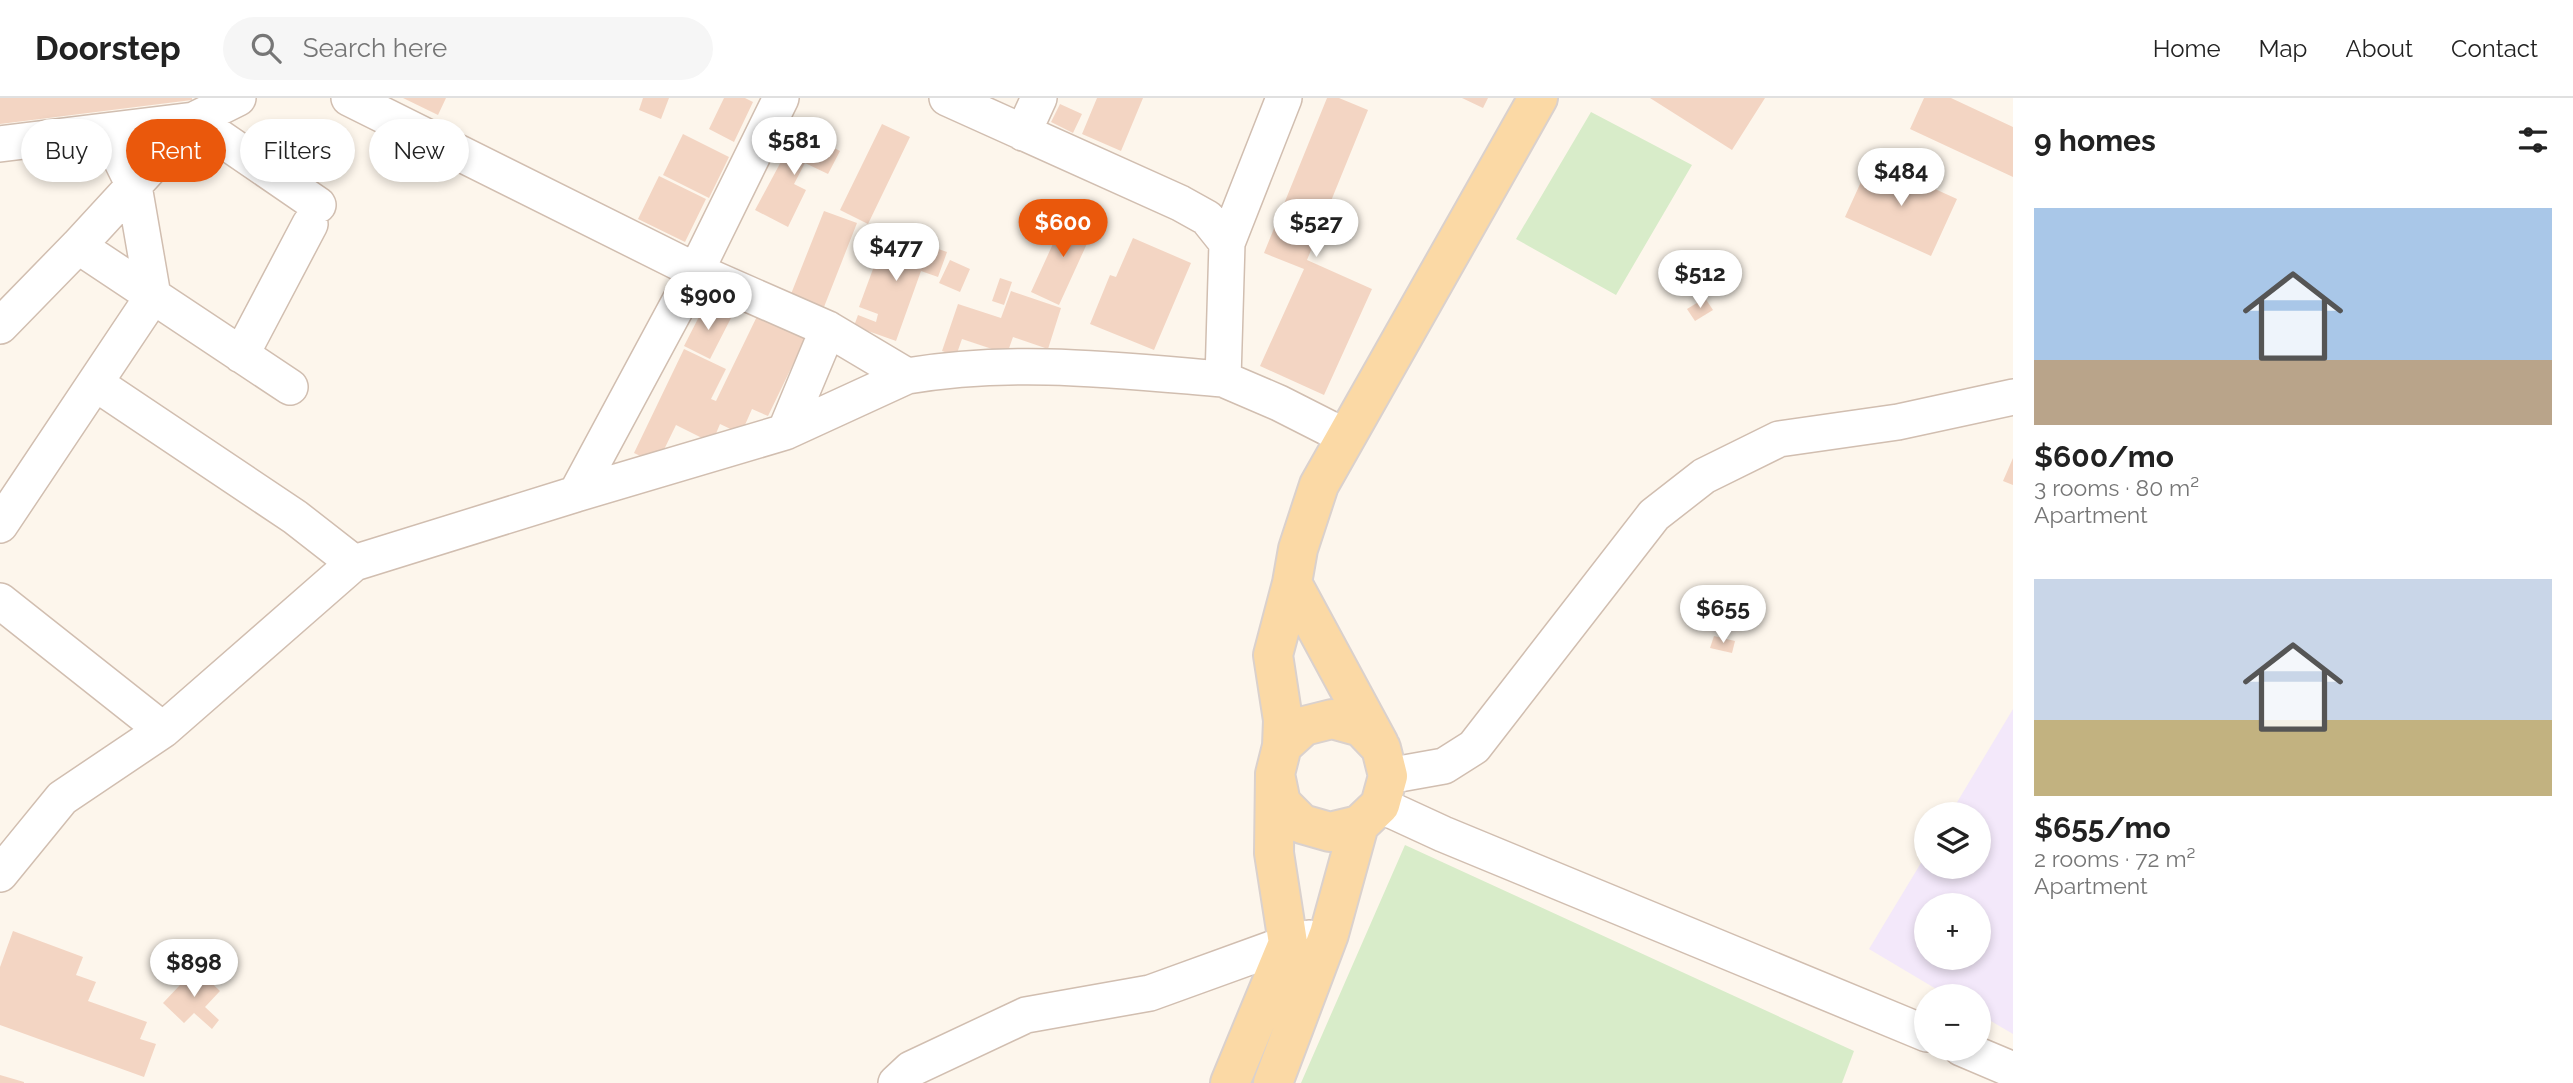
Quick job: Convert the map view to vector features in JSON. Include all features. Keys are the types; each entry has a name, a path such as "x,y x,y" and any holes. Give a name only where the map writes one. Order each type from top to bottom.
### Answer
{"main road":[{"path":"1230,1083 1288,943 1274,853 1278,760 1283,720 1273,656 1298,549 1319,485 1538,98"},
{"path":"1292,583 1377,788"},
{"path":"1273,1083 1329,934 1377,788 1361,727 1332,719 1304,726 1278,760 1282,803 1302,824 1331,832 1377,788"}],"street":[{"path":"196,119 238,98"},
{"path":"349,98 696,271 828,329 907,376"},
{"path":"576,494 696,271 781,98"},
{"path":"947,98 1180,203 1207,218 1227,243"},
{"path":"1023,133 1039,98"},
{"path":"1223,379 1227,243 1284,98"},
{"path":"0,144 21,141"},
{"path":"0,525 153,296 134,186 112,141"},
{"path":"226,145 314,215 241,355"},
{"path":"0,326 138,182"},
{"path":"78,246 290,387"},
{"path":"785,432 828,329"},
{"path":"0,874 62,798 163,730 354,563 785,432 907,376 946,369 1045,365 1223,379 1279,403 1346,437"},
{"path":"95,383 295,517 354,563"},
{"path":"1377,788 1444,766 1474,747 1654,515 1703,476 1779,439 1898,422 2013,397"},
{"path":"0,601 163,730"},
{"path":"1377,788 1443,834 1914,1029"},
{"path":"896,1083 911,1069 1026,1015 1150,993 1288,943 1329,934"},
{"path":"1991,1061 2013,1070"}],"shaded area":[{"path":"2013,709 2013,1034 1991,1021 1991,984 1928,984 1869,949 1914,875 1914,879 1991,879 1991,802 1957,802"}],"green space":[{"path":"1591,112 1692,165 1616,295 1516,239"},
{"path":"1405,845 1854,1051 1842,1083 1301,1083"}],"building":[{"path":"0,98 192,98 40,119 21,119 21,121 0,124"},
{"path":"403,98 446,98 438,115"},
{"path":"643,98 669,98 661,119 639,110"},
{"path":"724,98 745,98 753,102 734,142 709,129"},
{"path":"1097,98 1143,98 1121,151 1082,134"},
{"path":"1327,98 1339,98 1368,110 1307,260 1372,289 1324,395 1260,366 1304,269 1264,253"},
{"path":"1462,98 1488,98 1483,108"},
{"path":"1650,98 1765,98 1732,150"},
{"path":"1924,98 1951,98 2013,127 2013,177 1910,129"},
{"path":"1060,104 1082,114 1073,133 1051,122"},
{"path":"882,124 910,137 868,224 840,210"},
{"path":"798,130 840,151 828,174 805,163 794,184 806,190 788,227 755,210"},
{"path":"683,134 729,157 709,198 663,175"},
{"path":"1871,160 1957,199 1931,256 1845,217"},
{"path":"659,176 706,199 685,242 638,219"},
{"path":"824,211 857,223 824,307 791,294"},
{"path":"1067,213 1095,226 1059,305 1031,292"},
{"path":"887,231 947,252 938,277 921,271 896,341 854,326 858,315 876,322 878,314 859,307"},
{"path":"1133,238 1191,263 1154,350 1090,324 1110,275 1116,277"},
{"path":"950,260 970,269 960,292 939,283"},
{"path":"1000,278 1012,282 1004,305 992,301"},
{"path":"1011,291 1061,308 1048,349 1013,337 1007,354 962,339 956,356 942,351 958,304 1001,318"},
{"path":"1705,298 1713,310 1695,321 1687,309"},
{"path":"705,305 731,318 710,359 684,346"},
{"path":"762,306 810,329 768,416 752,409 741,434 720,424 712,443 676,425 657,464 634,453 684,349 726,369 711,399 716,401"},
{"path":"2013,458 2013,485 2003,481"},
{"path":"1714,636 1735,641 1732,653 1710,648"},
{"path":"13,931 83,957 76,975 96,982 88,1001 147,1022 140,1039 156,1044 144,1077 0,1025 0,967"},
{"path":"196,968 220,991 205,1007 219,1020 212,1029 194,1013 184,1023 163,1003"},
{"path":"0,1075 24,1082 24,1083 0,1083"}]}
